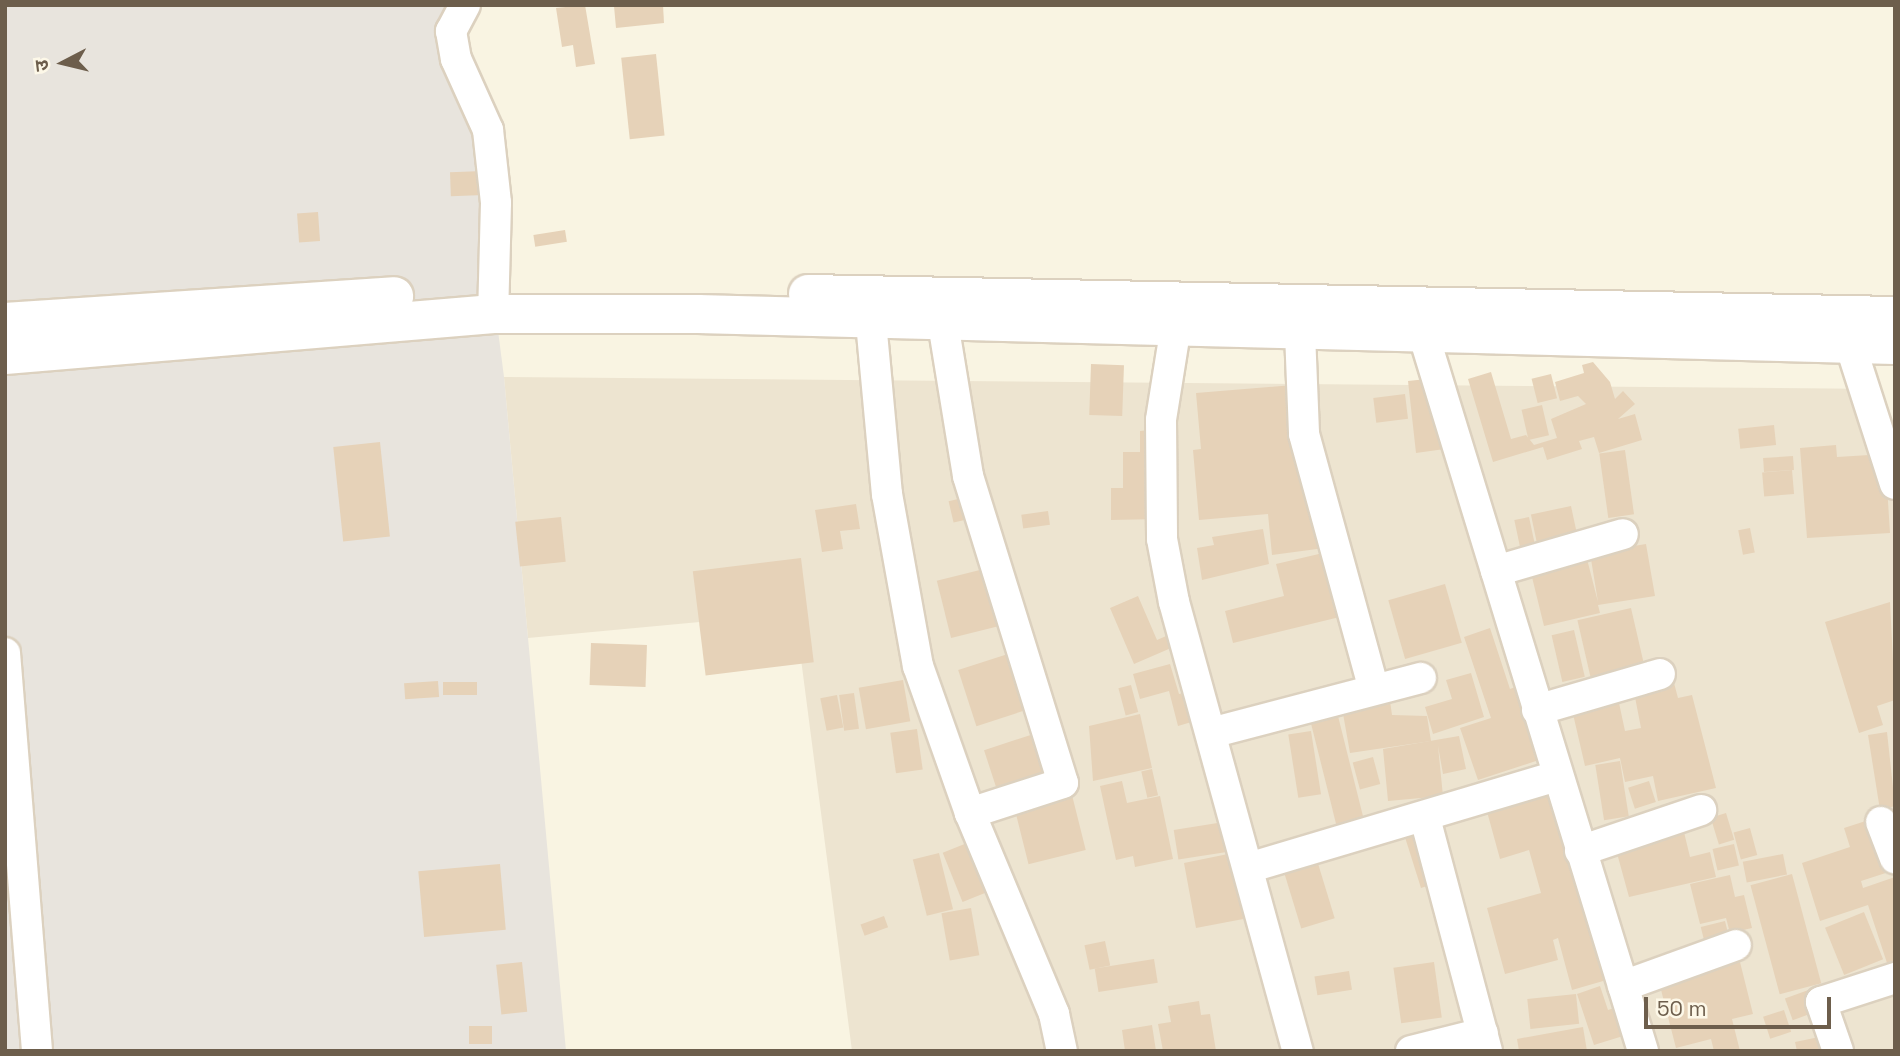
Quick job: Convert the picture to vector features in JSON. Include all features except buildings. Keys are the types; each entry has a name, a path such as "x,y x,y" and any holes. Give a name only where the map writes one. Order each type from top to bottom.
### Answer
{"street":[{"path":"465,5 451,31 456,58 488,131 496,204 493,302"},
{"path":"5,322 493,302 1849,330 1895,345"},
{"path":"5,355 493,302 871,322 943,323 1178,317 1300,333 1424,336 1849,330 1895,316"},
{"path":"1178,317 1161,420 1162,539 1174,602 1298,1051"},
{"path":"871,322 887,494 918,666 970,813 1054,1014 1062,1051"},
{"path":"943,323 968,477 1063,783 970,813"},
{"path":"1849,330 1895,484"},
{"path":"1300,333 1304,434 1374,690"},
{"path":"1424,336 1556,776 1643,1051"},
{"path":"1496,571 1623,534"},
{"path":"5,653 37,1051"},
{"path":"1537,710 1660,674"},
{"path":"1212,733 1421,678"},
{"path":"1248,867 1425,818 1556,776"},
{"path":"1580,851 1701,810"},
{"path":"1411,1051 1485,1042 1425,818"},
{"path":"1881,822 1895,858"},
{"path":"1623,986 1736,945"},
{"path":"1838,1051 1821,1003 1895,978"}],"shaded area":[{"path":"5,5 456,5 504,377 566,1051 5,1051"},
{"path":"504,377 1881,389 1895,430 1895,1051 852,1051 795,613 528,638"}]}
